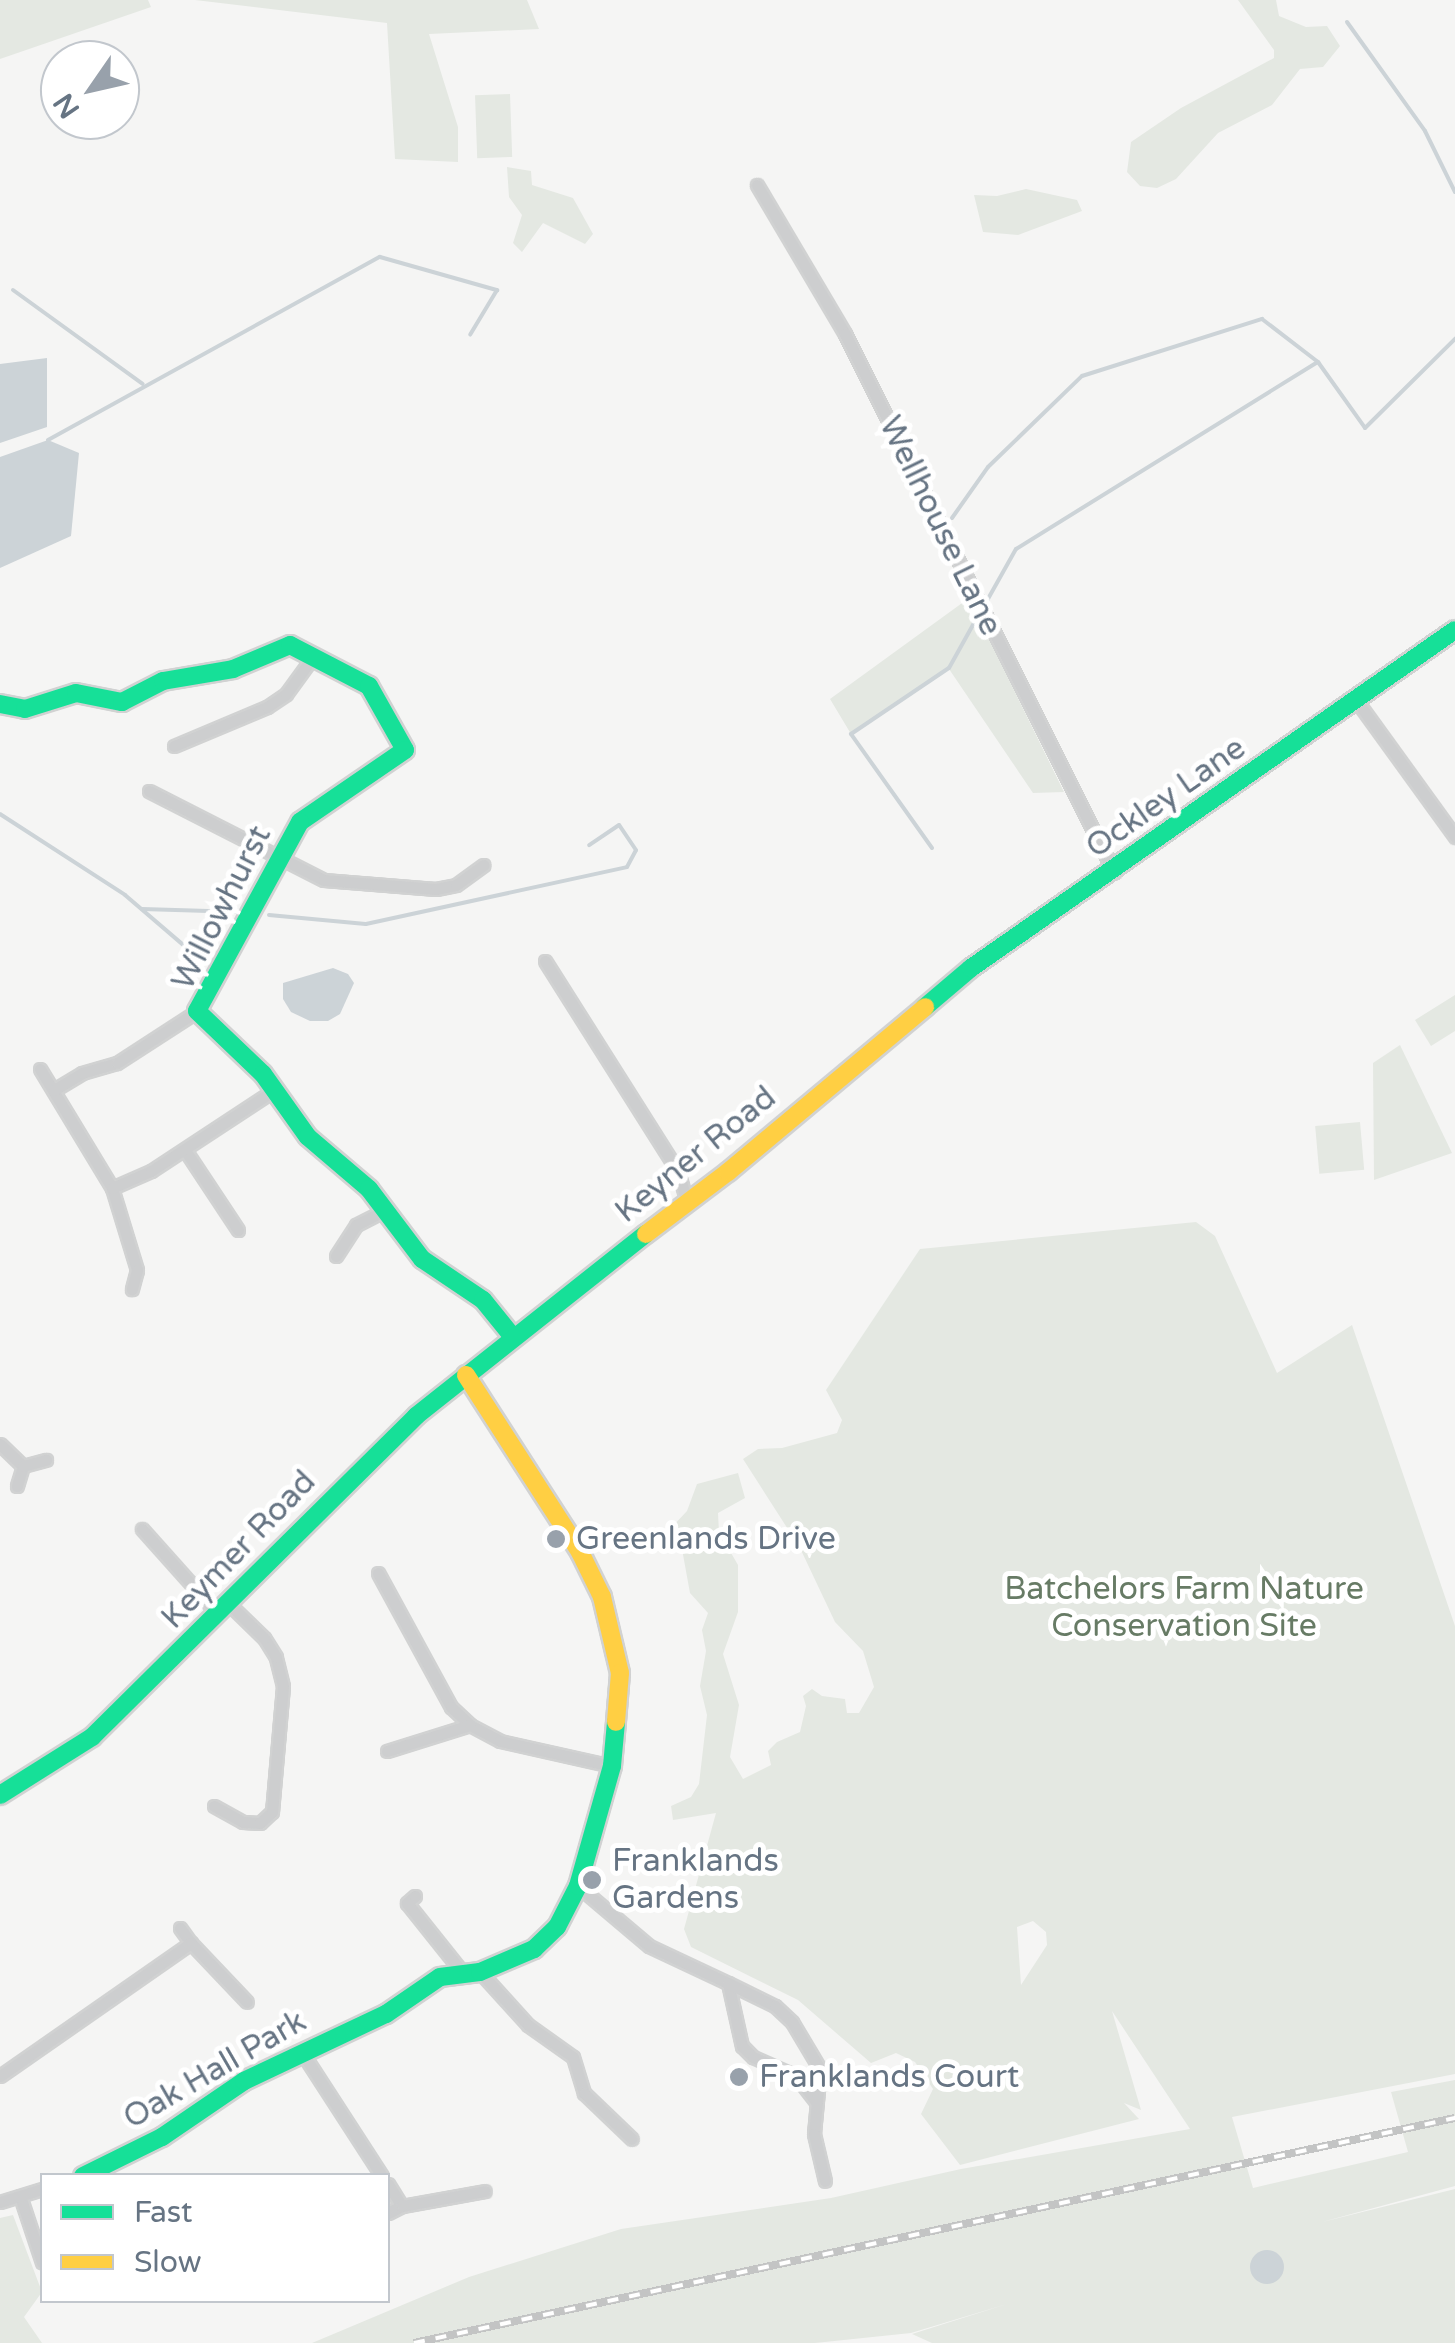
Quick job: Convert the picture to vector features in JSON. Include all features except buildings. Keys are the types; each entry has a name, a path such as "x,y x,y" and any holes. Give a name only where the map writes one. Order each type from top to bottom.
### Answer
{"street":[{"name":"Wellhouse Lane","path":"757,185 846,334 1114,872"},
{"name":"Ockley Lane","path":"912,1016 972,968 1455,630"},
{"path":"0,704 25,709 76,693 122,702 163,681 233,669 267,650 301,646 313,657 286,694 267,707 174,746"},
{"name":"Willowhurst","path":"313,657 369,686 405,750 312,810 280,860 198,1011 276,1089 308,1137 369,1189 422,1259 483,1300 513,1336"},
{"path":"1356,700 1455,837"},
{"path":"149,791 324,880 436,889 456,884 484,865"},
{"path":"546,961 678,1171 687,1202"},
{"path":"54,1090 82,1073 117,1063 198,1011"},
{"name":"Keyner Road","path":"513,1336 708,1186 912,1016"},
{"path":"40,1069 112,1188 137,1270 132,1289"},
{"path":"112,1188 185,1150 276,1089"},
{"path":"185,1150 238,1230"},
{"path":"678,1171 708,1186"},
{"path":"336,1256 356,1226 383,1210"},
{"name":"Keymer Road","path":"0,1795 92,1737 224,1609 353,1475 513,1336"},
{"path":"466,1375 580,1552 602,1597 620,1673 612,1766 578,1886 557,1927 534,1949 471,1972"},
{"path":"0,1444 24,1466"},
{"path":"24,1466 46,1460"},
{"path":"18,1486 24,1466"},
{"path":"142,1529 224,1609 264,1638 276,1657 283,1686 272,1812 260,1823 243,1822 214,1806"},
{"path":"378,1573 451,1707 470,1725 500,1741 612,1766"},
{"path":"387,1751 470,1725"},
{"path":"578,1886 649,1946 774,2006 792,2022 820,2069 814,2134 825,2181"},
{"path":"415,1896 408,1902 471,1972 528,2024 573,2057 584,2093 632,2139"},
{"path":"180,1928 246,2002"},
{"path":"0,2076 53,2043 191,1942"},
{"name":"Oak Hall Park","path":"88,2173 162,2137 244,2081 381,2016 440,1976 471,1972"},
{"path":"728,1982 742,2046 800,2082 816,2102"},
{"path":"800,2082 804,2044"},
{"path":"302,2051 380,2173"},
{"path":"390,2187 402,2206"},
{"path":"0,2202 40,2189"},
{"path":"390,2212 402,2206 485,2190"},
{"path":"20,2196 40,2256"}],"green space":[{"path":"0,0 148,0 151,7 55,40 40,40 40,45 0,59"},
{"path":"195,0 527,0 539,29 429,34 458,127 458,162 395,159 387,23"},
{"path":"1238,0 1276,0 1279,16 1306,27 1327,26 1340,46 1323,67 1300,69 1272,105 1218,133 1176,179 1157,188 1140,186 1127,172 1131,142 1181,108 1274,58 1274,50"},
{"path":"510,94 512,157 477,158 475,95"},
{"path":"507,167 531,171 532,185 573,198 593,234 585,244 543,223 522,252 513,243 522,215 509,197"},
{"path":"1026,189 1077,200 1082,211 1018,235 983,232 974,195 997,196"},
{"path":"969,598 1064,792 1033,793 949,669 851,734 830,699"},
{"path":"1455,995 1455,1031 1431,1046 1415,1020"},
{"path":"1400,1045 1452,1153 1374,1180 1373,1063"},
{"path":"1360,1122 1364,1170 1319,1174 1315,1126"},
{"name":"Batchelors Farm Nature Conservation Site","path":"1196,1222 1215,1236 1277,1373 1352,1325 1455,1626 1455,2074 1232,2117 1253,2188 1408,2152 1391,2092 1455,2080 1455,2186 1322,2222 1455,2189 1455,2343 932,2343 912,2334 1007,2304 911,2333 815,2343 312,2343 469,2277 621,2229 831,2198 961,2169 1190,2129 1112,2011 1141,2110 1124,2103 1139,2119 960,2165 921,2114 933,2089 915,2062 896,2053 871,2063 798,2000 691,1947 684,1929 716,1813 673,1820 671,1806 691,1797 699,1784 707,1715 700,1686 706,1651 702,1630 708,1613 690,1593 682,1549 671,1528 687,1511 697,1484 738,1473 745,1498 718,1513 719,1532 738,1565 738,1612 723,1654 739,1705 730,1757 743,1779 771,1765 768,1751 777,1742 800,1732 806,1706 803,1696 812,1689 822,1696 845,1699 847,1713 859,1713 874,1687 863,1651 835,1622 800,1548 743,1459 758,1449 782,1448 837,1433 842,1420 826,1390 920,1249","holes":["1033,1921 1046,1932 1047,1945 1021,1985 1017,1927"]},
{"path":"13,2215 40,2287 40,2295 24,2317 42,2343 0,2343 0,2218"}],"shaded area":[{"path":"47,358 47,427 0,443 0,364"},
{"path":"48,440 79,453 71,536 0,568 0,457"},
{"path":"333,968 348,974 354,983 340,1014 328,1021 310,1021 291,1012 283,999 283,983"},
{"path":"1267,2250 1279,2255 1284,2267 1279,2279 1267,2284 1255,2279 1250,2267 1255,2255"}],"waterway":[{"path":"1347,22 1425,131 1455,192"},
{"path":"48,440 380,257 497,290 470,335"},
{"path":"13,290 143,384"},
{"path":"952,518 988,467 1082,376 1262,319 1318,362 1365,428 1455,339"},
{"path":"984,606 1016,549 1318,362"},
{"path":"932,848 851,734 949,668 979,614"},
{"path":"0,814 125,895 195,955"},
{"path":"269,915 366,924 627,867 636,850 619,825 589,845"},
{"path":"142,909 242,912"}],"railway":[{"path":"414,2343 1455,2118"}],"traffic: fast":[{"path":"925,1007 971,968 1455,630"},
{"path":"0,704 25,709 76,693 122,702 163,681 233,669 290,645 369,686 405,750 300,822 197,1011 263,1074 308,1137 369,1189 422,1259 483,1300 513,1337"},
{"path":"0,1795 92,1737 416,1416 646,1234"},
{"path":"89,2173 162,2137 244,2081 386,2014 440,1977 480,1972 534,1949 557,1927 578,1886 612,1766 616,1722"}],"traffic: slow":[{"path":"646,1234 728,1172 925,1007"},
{"path":"466,1375 580,1552 602,1597 620,1673 616,1722"}],"place":[{"name":"Greenlands Drive","path":"556,1539"},
{"name":"Franklands Gardens","path":"592,1880"},
{"name":"Franklands Court","path":"739,2077"}]}
